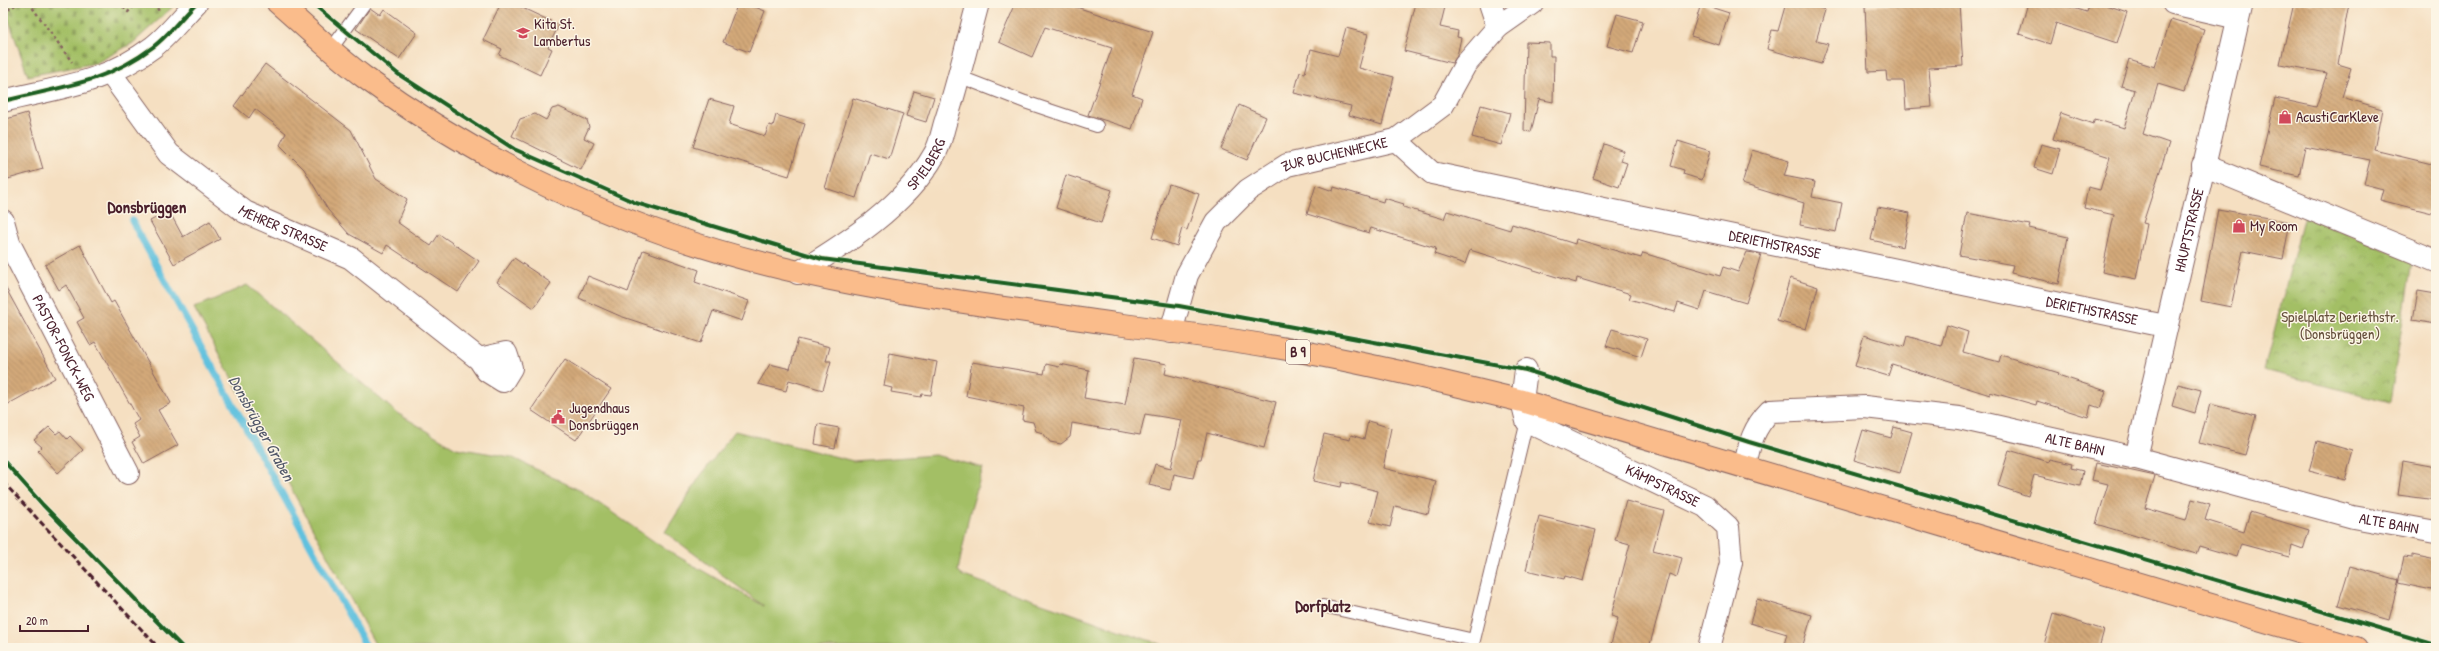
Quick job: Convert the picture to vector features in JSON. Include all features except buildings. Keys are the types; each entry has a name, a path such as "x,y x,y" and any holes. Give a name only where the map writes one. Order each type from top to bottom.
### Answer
{"main road":[{"name":"B 9","path":"278,3 362,76 430,122 501,163 595,207 672,237 798,274 916,295 1276,347 1439,381 1525,411 1745,466 2356,648"}],"street":[{"path":"3,101 42,94 111,74 154,46 196,3"},
{"name":"SPIELBERG","path":"798,274 822,259 885,212 917,178 935,154 978,3"},
{"path":"1490,3 1498,27"},
{"name":"ZUR BUCHENHECKE","path":"1171,332 1187,275 1216,222 1248,190 1287,165 1396,140 1443,105 1465,65 1498,27 1532,3"},
{"path":"2173,3 2240,11"},
{"name":"HAUPTSTRASSE","path":"2136,458 2165,326 2240,11"},
{"name":"MEHRER STRASSE","path":"111,74 169,154 245,212 351,258 479,359"},
{"name":"DERIETHSTRASSE","path":"1396,140 1432,173 2165,326"},
{"path":"2203,165 2436,261"},
{"name":"PASTOR-FONCK-WEG","path":"3,221 9,243 128,473"},
{"path":"1525,411 1526,370"},
{"name":"ALTE BAHN","path":"1745,466 1749,442 1760,421 1770,410 1865,407 1959,418 2136,458 2353,517 2436,532"},
{"name":"KÄMPSTRASSE","path":"1525,411 1705,506 1728,527 1731,563 1709,648"}],"lane":[{"path":"331,49 365,3"},
{"path":"958,76 1025,102 1097,126"},
{"path":"1323,606 1474,640 1525,411"}],"path":[{"path":"3,13 18,3"},
{"path":"29,3 72,63 82,82"},
{"path":"119,3 128,12 137,3"}],"green space":[{"path":"3,3 177,3 133,43 96,63 28,76"},
{"name":"Spielplatz Deriethstr. (Donsbrüggen)","path":"2304,216 2412,261 2390,402 2264,370"},
{"path":"247,285 397,413 456,448 511,457 581,491 665,549 764,606 665,532 701,475 735,431 853,461 935,455 983,468 969,516 958,571 961,575 1171,648 377,648 194,308"}],"waterway":[{"name":"Donsbrügger Graben","path":"132,221 367,648"}],"railway":[{"path":"3,482 159,648"}],"cycle path":[{"path":"3,101 81,83 117,69 135,59 159,42 196,3"},
{"path":"312,3 398,74 514,149 636,203 822,259 1179,306 1526,370 1749,442 2436,645"},
{"path":"3,460 43,505 183,648"}],"place":[{"name":"Kita St. Lambertus","path":"523,33"},
{"name":"AcustiCarKleve","path":"2285,117"},
{"name":"My Room","path":"2239,226"},
{"name":"Jugendhaus Donsbrüggen","path":"558,417"}],"district":[{"name":"Donsbrüggen","path":"147,207"},
{"name":"Dorfplatz","path":"1323,606"}]}
